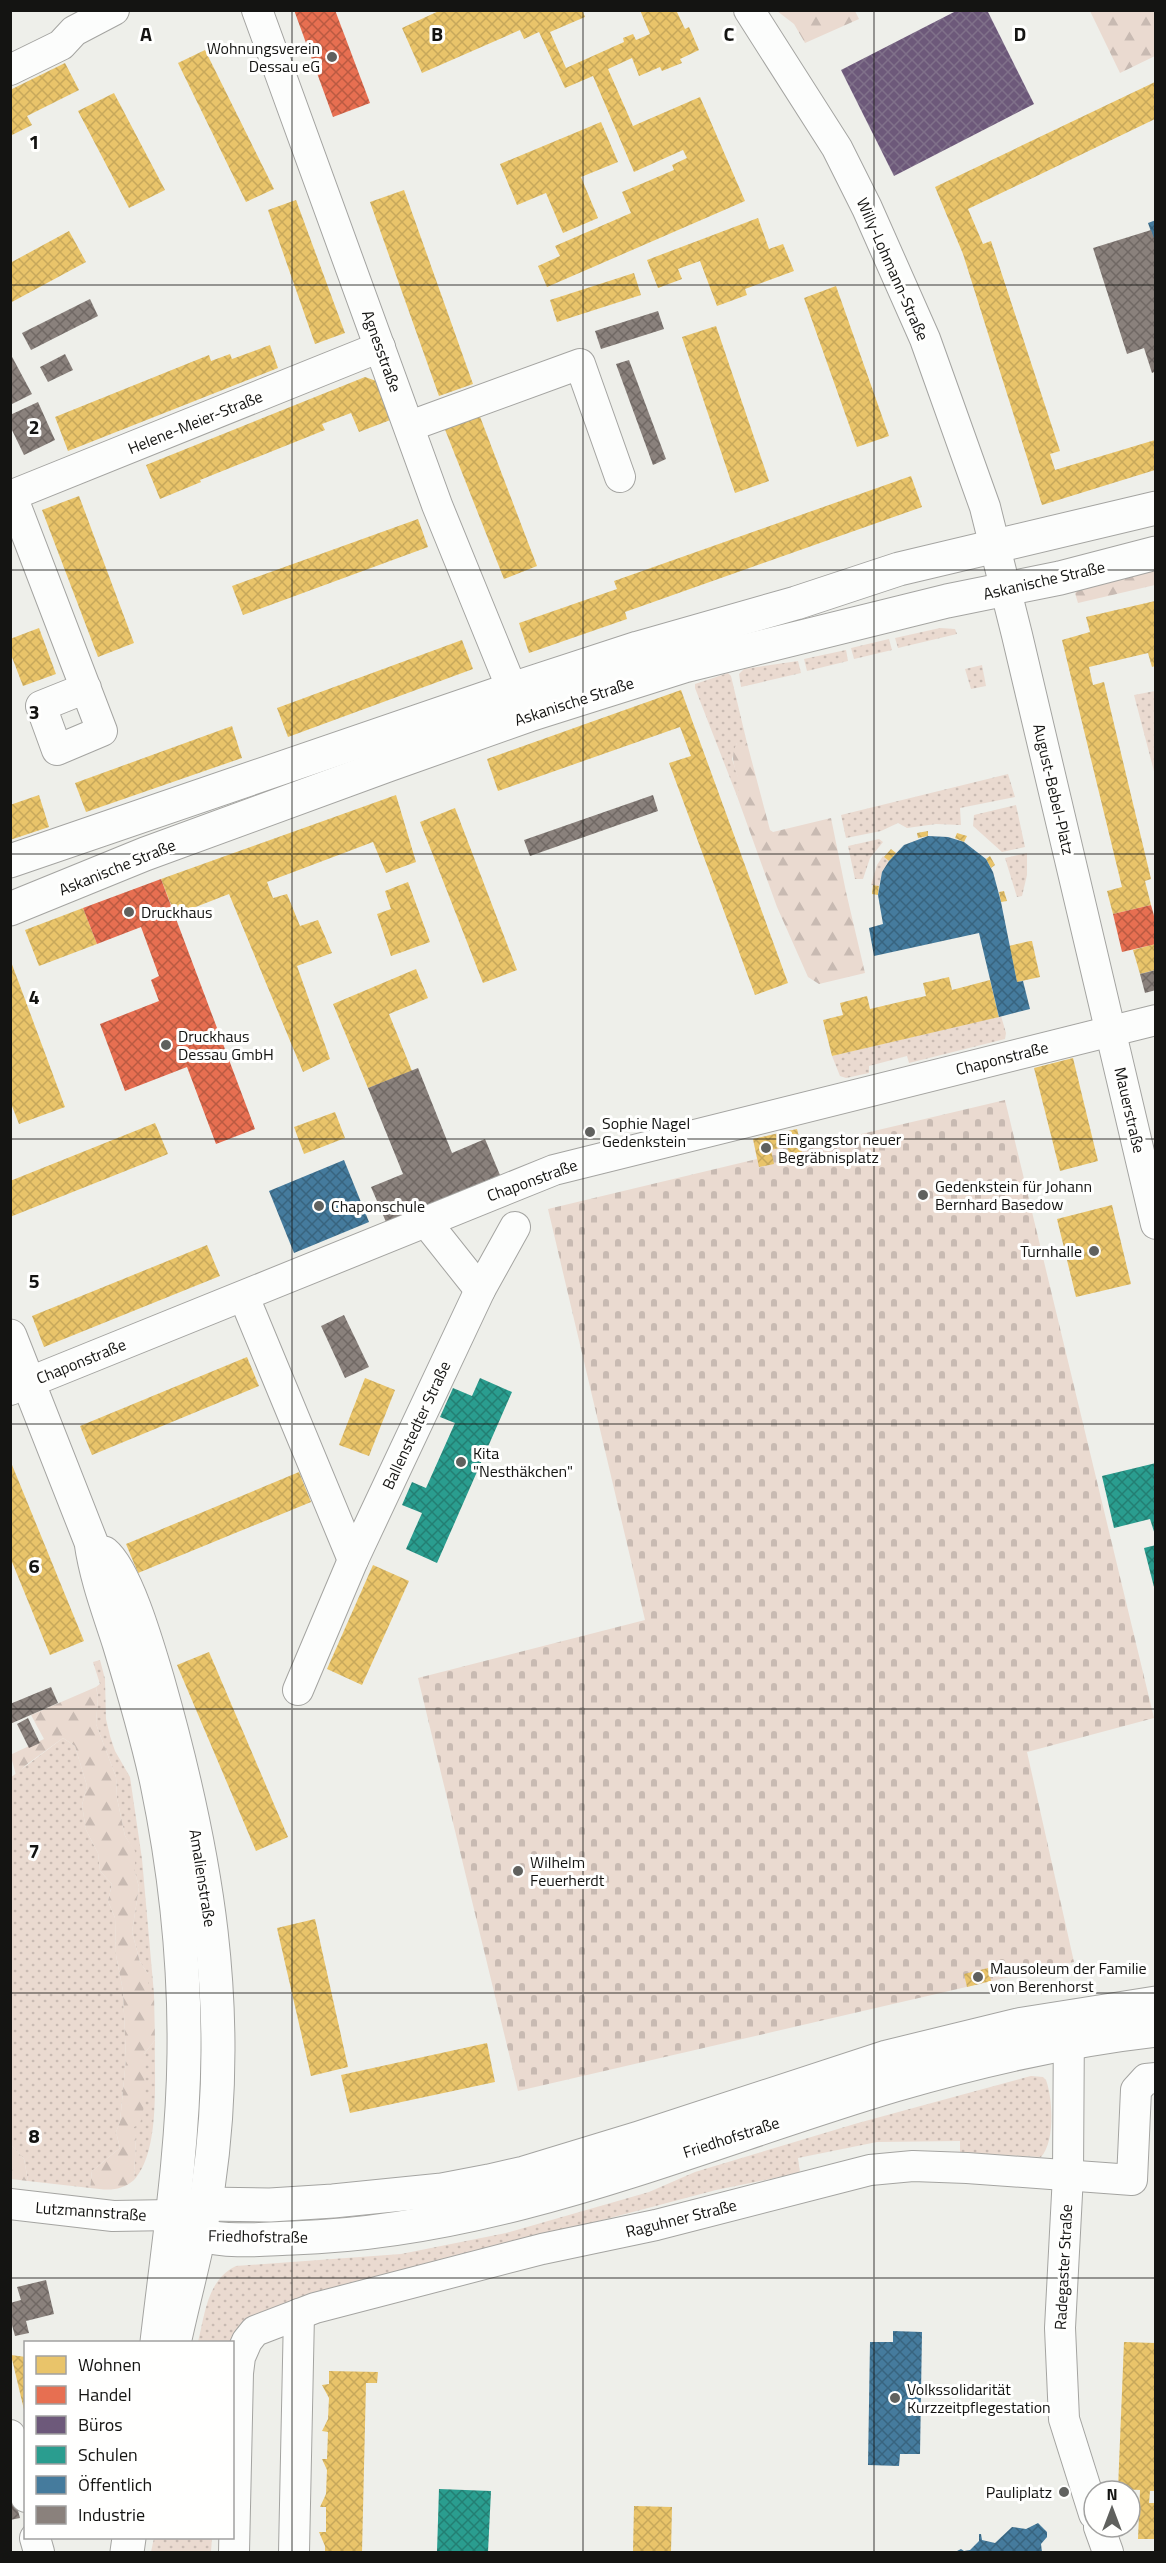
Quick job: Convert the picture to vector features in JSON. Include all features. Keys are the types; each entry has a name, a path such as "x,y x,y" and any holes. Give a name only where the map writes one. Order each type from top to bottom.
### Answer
{"main road":[{"name":"Askanische Straße","path":"10,861 638,648 796,603 899,569 1155,508"},
{"name":"Askanische Straße","path":"10,909 69,887 145,854 543,710 728,654 1155,553"},
{"name":"Amalienstraße","path":"10,1336 20,1386 91,1542 96,1571 135,1697 157,1782 168,1850 182,1986 184,2053 181,2129 172,2215"},
{"name":"Amalienstraße","path":"91,1542 114,1561 142,1629 187,1785 200,1847 213,1945 218,2037 217,2095 202,2220"},
{"name":"Friedhofstraße","path":"172,2215 202,2220 248,2239 321,2237 383,2231 483,2213 584,2185 1069,2029 1155,2004"},
{"name":"Friedhofstraße","path":"1069,2029 1155,2030"},
{"path":"157,2341 172,2215"},
{"path":"174,2341 202,2220"}],"street":[{"path":"10,70 61,45 74,31 114,10"},
{"name":"Agnesstraße","path":"257,10 441,515 512,689"},
{"name":"Willy-Lohmann-Straße","path":"749,10 837,148 867,208 925,339 985,507 995,547"},
{"path":"10,49 47,32 74,31"},
{"name":"Helene-Meier-Straße","path":"11,496 380,347"},
{"path":"410,426 580,364 620,477"},
{"path":"11,496 86,688"},
{"name":"August-Bebel-Platz","path":"995,547 1112,1032"},
{"name":"Chaponstraße","path":"20,1386 560,1168 1155,1020"},
{"name":"Mauerstraße","path":"1112,1032 1155,1224"},
{"path":"426,1222 480,1290"},
{"name":"Ballenstedter Straße","path":"298,1690 353,1560 480,1290 515,1227"},
{"path":"244,1297 353,1560"},
{"name":"Radegaster Straße","path":"1069,2029 1068,2175 1060,2328 1064,2419 1083,2479"},
{"path":"1068,2175 1132,2180 1136,2090 1146,2079 1155,2078"},
{"name":"Raguhner Straße","path":"234,2553 240,2357 247,2341 255,2331 299,2314 542,2249 656,2225 870,2170 935,2167 1068,2175"},
{"name":"Lutzmannstraße","path":"10,2204 113,2216 172,2215"},
{"path":"294,2553 299,2314"},
{"path":"10,2435 24,2489"}],"green space":[{"path":"777,11 855,11 859,19 805,43 794,24"},
{"path":"1090,11 1155,11 1155,56 1120,73"},
{"path":"1155,570 1155,585 1078,603 1075,593 1081,588"},
{"path":"940,628 955,629 957,634 898,648 895,638"},
{"path":"889,639 892,650 854,659 851,648"},
{"path":"846,650 848,661 807,671 804,659"},
{"path":"798,661 801,673 741,687 739,674 744,669"},
{"path":"982,665 986,686 971,689 965,669"},
{"path":"728,673 731,676 747,743 737,743 732,759 741,786 737,796 695,688 695,684"},
{"path":"1156,691 1155,775 1134,695"},
{"path":"737,743 747,743 770,830 773,832 831,818 865,973 819,984 808,977 777,907 737,796 739,782 733,758"},
{"path":"1008,774 1015,797 960,808 961,825 936,824 907,828 898,823 881,831 846,838 841,815"},
{"path":"1016,805 1025,847 1002,852 973,826 974,815"},
{"path":"879,839 883,842 870,858 863,879 855,879 848,846"},
{"path":"1027,853 1027,875 1022,896 1017,897 1005,858"},
{"path":"883,856 889,861 882,872 879,886 871,885 877,865"},
{"path":"1001,1016 1006,1033 1005,1039 909,1063 907,1056 869,1066 869,1073 846,1078 840,1076 832,1056"},
{"path":"1005,1100 1154,1718 1027,1752 1074,1962 518,2091 418,1678 645,1620 548,1209 757,1159 753,1139 797,1129 802,1148"},
{"path":"100,1660 105,1679 106,1719 110,1736 115,1751 130,1777 142,1859 154,1994 147,1987 148,1974 140,1962 132,1932 139,1887 135,1873 135,1852 125,1836 117,1798 116,1777 96,1724 98,1697 96,1687 100,1684 93,1662"},
{"path":"96,1687 98,1697 96,1724 116,1777 117,1798 125,1836 135,1851 135,1873 139,1887 132,1932 140,1962 148,1974 148,1987 154,1994 155,2040 144,2054 145,2102 140,2124 134,2127 132,2132 136,2136 134,2180 124,2187 108,2190 90,2188 92,2171 120,2148 116,2132 120,2122 126,2059 123,1991 116,1955 115,1918 108,1901 112,1884 100,1871 98,1853 86,1830 82,1805 87,1786 75,1746 63,1738 16,1775 10,1755 44,1739 31,1715"},
{"path":"63,1738 75,1746 87,1786 82,1805 86,1830 98,1853 100,1871 112,1884 108,1901 115,1918 116,1955 123,1991 126,2059 120,2122 116,2132 120,2148 92,2171 90,2188 28,2181 24,2159 11,2145 10,1778"},
{"path":"155,2040 152,2133 143,2167 134,2180 136,2136 131,2133 144,2075 144,2054"},
{"path":"1031,2076 1043,2077 1046,2080 1050,2098 1051,2131 1046,2150 1041,2157 960,2153 960,2141 877,2142 798,2158 800,2173 716,2190 561,2231 234,2341 198,2341 205,2309 213,2289 226,2272 236,2266 401,2254 506,2233 649,2192 695,2172 858,2123"},
{"path":"11,2145 24,2159 28,2181 11,2179"},
{"path":"154,2539 212,2539 211,2552 151,2552"}],"building: Wohnen":[{"path":"441,10 582,10 585,17 550,32 566,68 624,42 623,38 633,34 636,40 650,34 640,10 676,10 685,29 689,27 699,50 680,59 682,63 662,71 660,67 639,76 632,58 608,69 633,126 700,97 745,201 547,287 538,266 560,256 555,246 631,213 622,192 674,170 672,165 687,158 683,150 634,172 593,76 565,88 539,32 524,39 520,30 422,73 402,28"},
{"path":"205,50 274,189 246,202 178,63"},
{"path":"65,63 79,90 27,116 32,125 10,136 10,90"},
{"path":"1155,82 1155,119 968,209 983,244 991,241 1060,451 1050,454 1055,470 1155,440 1155,470 1042,505 963,254 935,187"},
{"path":"114,93 165,190 129,208 78,111"},
{"path":"601,122 618,162 581,177 598,218 563,233 546,193 517,205 500,164"},
{"path":"404,190 473,384 439,396 370,202"},
{"path":"296,200 345,333 315,344 268,210"},
{"path":"758,218 769,249 783,244 794,271 745,289 747,295 717,306 700,261 678,269 682,279 658,288 647,260"},
{"path":"69,231 86,262 10,303 10,263"},
{"path":"634,273 641,295 557,322 550,300"},
{"path":"836,286 889,436 857,447 804,298"},
{"path":"716,326 769,481 735,493 682,337"},
{"path":"270,345 278,368 68,451 55,417 209,355 211,361 230,354 232,359"},
{"path":"365,377 379,382 393,419 359,432 351,413 322,424 325,430 200,480 201,482 160,499 146,465"},
{"path":"479,414 537,566 504,579 444,427"},
{"path":"911,476 922,507 625,612 627,619 529,653 519,623 617,589 614,581"},
{"path":"79,496 134,643 98,657 42,510"},
{"path":"418,519 428,547 243,615 232,586"},
{"path":"1155,601 1155,666 1152,667 1148,653 1089,667 1093,685 1104,682 1151,879 1145,881 1151,905 1113,914 1107,891 1122,887 1062,640 1090,632 1086,617"},
{"path":"39,628 56,674 23,686 10,652 10,639"},
{"path":"462,640 473,669 288,737 277,708"},
{"path":"681,690 788,983 755,995 669,763 691,756 680,727 498,791 487,759"},
{"path":"232,726 242,758 86,812 75,783"},
{"path":"39,795 49,827 10,840 10,805"},
{"path":"396,795 416,862 386,873 373,842 267,882 273,898 287,894 300,926 318,920 332,953 297,966 330,1059 303,1072 229,894 175,915 161,879"},
{"path":"455,808 517,970 483,983 420,822"},
{"path":"928,831 928,836 918,838 917,833"},
{"path":"957,833 967,836 964,842 955,838"},
{"path":"891,849 896,853 889,861 884,857"},
{"path":"990,856 995,865 991,868 986,859"},
{"path":"408,882 430,942 391,956 377,914 391,909 385,891"},
{"path":"873,885 879,886 878,895 872,894"},
{"path":"1004,891 1007,901 1001,902 999,892"},
{"path":"83,908 97,944 39,966 25,930"},
{"path":"1032,941 1040,977 1017,982 1009,946"},
{"path":"1155,944 1155,970 1140,974 1133,950"},
{"path":"10,959 65,1107 19,1124 10,1101"},
{"path":"416,969 428,998 389,1014 412,1071 368,1088 333,1004"},
{"path":"949,977 952,990 990,980 999,1017 832,1056 823,1020 843,1015 840,1003 867,996 870,1009 926,996 923,983"},
{"path":"1073,1058 1098,1161 1060,1171 1034,1068"},
{"path":"335,1112 345,1138 304,1154 294,1127"},
{"path":"155,1123 168,1154 10,1217 10,1181"},
{"name":"Eingangstor neuer Begräbnisplatz","path":"797,1129 803,1158 790,1161 787,1146 771,1150 774,1164 759,1167 753,1139"},
{"name":"Turnhalle","path":"1112,1205 1131,1284 1076,1297 1057,1219"},
{"path":"207,1245 220,1276 44,1347 32,1316"},
{"path":"247,1357 259,1386 92,1455 80,1426"},
{"path":"365,1378 395,1390 369,1456 339,1445"},
{"path":"10,1460 84,1641 50,1655 10,1557"},
{"path":"299,1472 311,1502 138,1573 126,1544"},
{"path":"373,1565 409,1581 362,1685 327,1669"},
{"path":"209,1652 288,1837 256,1851 177,1665"},
{"path":"315,1919 348,2067 311,2076 277,1928"},
{"name":"Mausoleum der Familie von Berenhorst","path":"988,1968 991,1981 967,1987 964,1974"},
{"path":"487,2043 495,2082 350,2113 341,2075"},
{"path":"1124,2342 1155,2343 1154,2491 1150,2491 1149,2503 1155,2503 1155,2539 1142,2539 1142,2479 1118,2479"},
{"path":"11,2355 24,2357 24,2410"},
{"path":"329,2371 378,2372 377,2383 366,2383 362,2552 325,2552 319,2532 326,2532 326,2507 320,2507 326,2494 327,2470 322,2459 327,2459 328,2432 322,2431 328,2419 329,2398 322,2385 329,2384"},
{"path":"634,2506 672,2507 671,2552 633,2552"}],"building: Handel":[{"name":"Wohnungsverein Dessau eG","path":"294,10 335,10 370,103 333,117"},
{"name":"Druckhaus Dessau GmbH","path":"161,879 255,1129 216,1144 187,1067 125,1091 100,1024 159,1001 151,980 159,976 141,927 97,944 83,908"},
{"path":"1151,905 1156,923 1156,944 1122,952 1113,914"}],"building: Büros":[{"path":"958,10 987,10 1034,104 894,176 841,70"}],"building: Schulen":[{"path":"480,1378 512,1392 437,1563 406,1549 422,1513 402,1505 412,1482 426,1488 455,1423 440,1417 453,1388 472,1396"},
{"path":"1156,1463 1156,1538 1150,1519 1114,1528 1102,1476"},
{"path":"1156,1545 1156,1591 1155,1591 1144,1548"},
{"path":"439,2489 491,2491 488,2552 437,2552"}],"building: Öffentlich":[{"path":"1156,220 1156,243 1155,243 1148,223"},
{"path":"928,836 948,837 964,842 986,859 993,872 1001,902 1017,982 1023,981 1030,1009 999,1017 979,933 874,956 869,928 883,924 878,895 882,872 904,845"},
{"name":"Chaponschule","path":"344,1160 369,1222 294,1253 269,1191"},
{"name":"Volkssolidarität Kurzzeitpflegestation","path":"893,2331 922,2332 920,2454 900,2454 899,2466 868,2465 870,2342 893,2342"},
{"path":"1038,2523 1047,2532 1047,2537 1041,2544 1042,2552 955,2552 961,2549 970,2550 979,2541 979,2534 982,2540 995,2543 1012,2527 1026,2529"}],"building: Industrie":[{"path":"1151,230 1156,244 1156,371 1152,373 1144,348 1127,354 1093,248"},
{"path":"90,299 98,316 31,350 22,333"},
{"path":"658,311 664,329 601,349 595,331"},
{"path":"10,353 32,394 10,405"},
{"path":"65,354 73,370 48,382 40,367"},
{"path":"629,360 666,459 653,465 616,364"},
{"path":"38,402 55,440 24,455 10,426 10,415"},
{"path":"653,795 658,811 530,856 524,840"},
{"path":"1156,970 1156,990 1145,993 1140,974"},
{"path":"418,1068 452,1153 485,1139 500,1175 386,1222 371,1187 403,1174 368,1088"},
{"path":"344,1315 369,1367 345,1378 321,1326"},
{"path":"51,1687 58,1703 10,1724 10,1704"},
{"path":"28,1718 40,1743 29,1748 17,1724"},
{"path":"46,2280 54,2314 26,2321 29,2333 15,2336 10,2318 10,2303 21,2300 17,2287"},
{"path":"10,2481 20,2518 10,2520"}],"place":[{"name":"Wohnungsverein Dessau eG","path":"332,57"},
{"name":"Druckhaus","path":"129,912"},
{"name":"Druckhaus Dessau GmbH","path":"166,1045"},
{"name":"Sophie Nagel Gedenkstein","path":"590,1132"},
{"name":"Eingangstor neuer Begräbnisplatz","path":"766,1148"},
{"name":"Gedenkstein für Johann Bernhard Basedow","path":"923,1195"},
{"name":"Chaponschule","path":"319,1206"},
{"name":"Turnhalle","path":"1094,1251"},
{"name":"Kita \"Nesthäkchen\"","path":"461,1462"},
{"name":"Wilhelm Feuerherdt","path":"518,1871"},
{"name":"Mausoleum der Familie von Berenhorst","path":"978,1977"},
{"name":"Volkssolidarität Kurzzeitpflegestation","path":"895,2398"},
{"name":"Pauliplatz","path":"1064,2492"}]}
